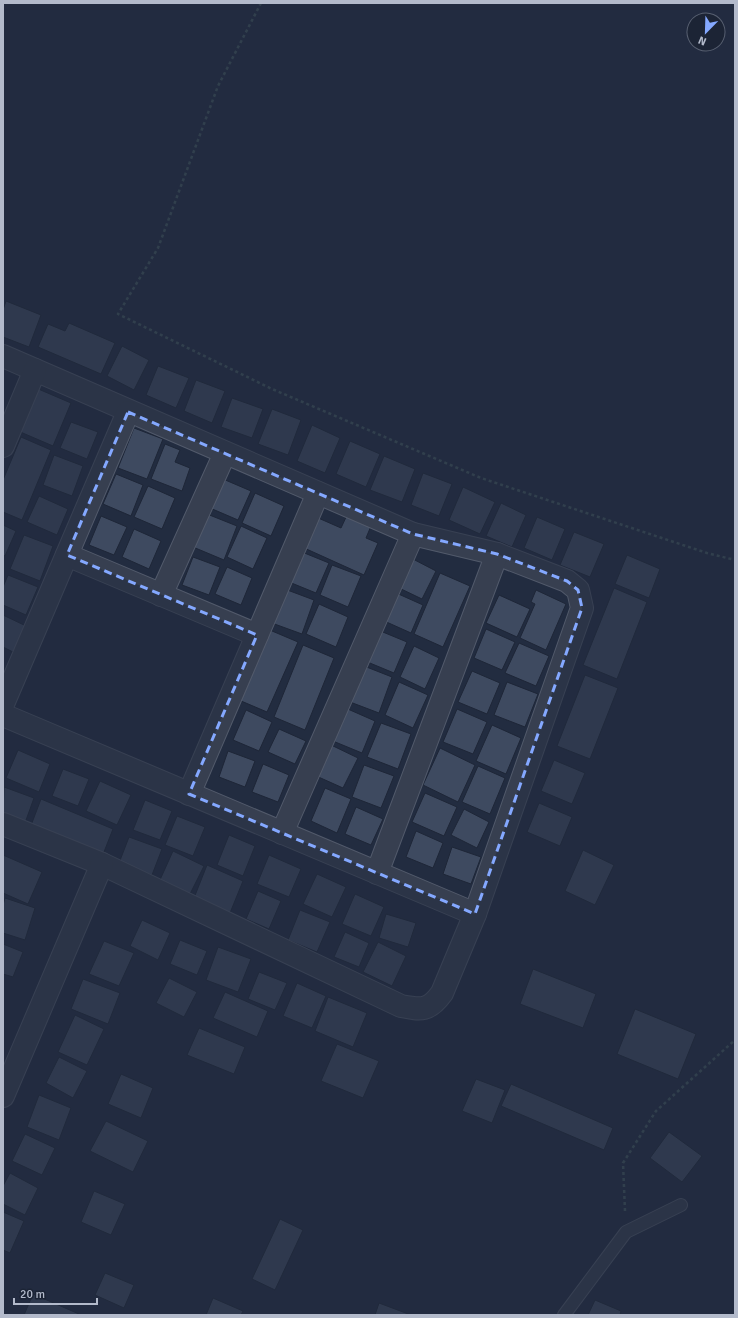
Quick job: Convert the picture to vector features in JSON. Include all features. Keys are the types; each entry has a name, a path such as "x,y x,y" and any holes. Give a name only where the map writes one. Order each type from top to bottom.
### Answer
{"street":[{"path":"3,356 128,412 413,534 497,554 568,581 578,590 582,608 475,914 442,992 435,1003 426,1009 414,1009 401,1006 102,864 3,824"},
{"path":"3,446 35,370"},
{"path":"3,704 128,412"},
{"path":"161,595 225,453"},
{"path":"189,794 318,493"},
{"path":"282,833 413,534"},
{"path":"377,873 497,554"},
{"path":"66,555 257,635"},
{"path":"3,716 475,914"},
{"path":"3,1096 102,864"}],"lane":[{"path":"564,1315 626,1232 681,1205"}],"path":[{"path":"261,3 218,86 158,248 118,314 272,389 482,478 707,553 735,560"},
{"path":"626,1232 623,1163 656,1111 735,1040"}],"highlighted area":[{"path":"128,412 413,534 497,554 567,581 578,590 582,608 475,914 189,794 257,635 67,555"}],"building":[{"path":"6,301 41,315 29,347 3,337 3,310"},
{"path":"69,323 115,343 101,374 38,347 48,324 65,331"},
{"path":"122,346 149,360 134,390 107,376"},
{"path":"158,366 189,378 176,408 146,395"},
{"path":"196,380 225,391 212,423 184,411"},
{"path":"36,388 71,403 53,446 18,431"},
{"path":"232,398 263,409 252,438 221,427"},
{"path":"272,409 301,420 288,455 258,444"},
{"path":"71,422 98,432 87,459 60,448"},
{"path":"312,425 340,438 325,473 297,461"},
{"path":"134,428 163,439 147,479 118,468"},
{"path":"21,437 51,450 22,520 3,512 3,480"},
{"path":"350,441 380,454 366,487 336,474"},
{"path":"165,444 180,450 175,462 190,468 182,491 151,479"},
{"path":"54,455 83,466 72,496 43,485"},
{"path":"384,456 415,469 402,502 370,490"},
{"path":"423,473 452,484 439,516 411,505"},
{"path":"116,474 143,485 131,516 103,504"},
{"path":"223,479 251,491 238,520 210,508"},
{"path":"148,486 175,498 162,529 134,517"},
{"path":"463,487 495,502 480,534 449,520"},
{"path":"255,493 284,506 271,536 242,523"},
{"path":"39,496 68,509 57,535 27,522"},
{"path":"501,503 526,515 512,547 486,536"},
{"path":"207,514 237,526 224,560 193,547"},
{"path":"347,515 371,526 366,538 378,543 364,575 302,547 316,517 341,528"},
{"path":"101,516 127,527 114,555 89,545"},
{"path":"537,517 565,529 552,560 524,548"},
{"path":"3,525 16,531 5,556 3,555"},
{"path":"241,526 267,538 253,569 227,557"},
{"path":"134,529 161,541 149,569 122,557"},
{"path":"574,532 604,544 590,577 560,565"},
{"path":"24,535 53,546 40,581 10,569"},
{"path":"302,552 329,563 316,593 289,582"},
{"path":"627,555 660,569 649,598 615,584"},
{"path":"193,557 220,567 209,595 182,585"},
{"path":"411,558 436,571 422,599 397,587"},
{"path":"332,565 361,576 348,607 320,595"},
{"path":"227,567 252,578 241,605 215,594"},
{"path":"440,573 470,586 443,647 414,634"},
{"path":"8,575 38,587 26,615 3,605 3,587"},
{"path":"282,588 314,600 302,634 269,622"},
{"path":"614,588 647,602 617,679 583,665"},
{"path":"536,590 566,604 546,650 520,638 535,604 531,602"},
{"path":"394,592 423,605 411,633 382,620"},
{"path":"499,595 530,609 517,637 486,623"},
{"path":"319,604 348,617 336,647 306,634"},
{"path":"3,615 26,626 13,652 3,647"},
{"path":"265,628 298,642 267,712 234,698"},
{"path":"486,629 515,642 502,670 474,658"},
{"path":"378,630 407,642 394,673 365,661"},
{"path":"519,643 549,656 536,686 505,673"},
{"path":"303,645 334,658 305,730 274,717"},
{"path":"414,646 439,658 425,689 400,677"},
{"path":"364,666 392,677 379,713 350,702"},
{"path":"472,671 500,683 487,714 458,702"},
{"path":"585,675 618,688 590,759 557,746"},
{"path":"399,682 428,695 413,728 385,715"},
{"path":"507,682 538,694 525,727 494,715"},
{"path":"341,706 375,721 362,753 328,739"},
{"path":"457,709 487,722 473,754 443,742"},
{"path":"246,710 272,722 259,751 233,740"},
{"path":"381,723 411,734 398,769 367,757"},
{"path":"492,725 521,738 506,774 476,761"},
{"path":"279,729 306,741 295,764 268,752"},
{"path":"329,744 358,758 343,788 314,775"},
{"path":"440,748 475,765 458,802 423,785"},
{"path":"18,750 50,764 39,792 6,778"},
{"path":"228,751 255,761 245,787 219,777"},
{"path":"554,760 585,773 572,804 541,791"},
{"path":"263,764 289,775 278,802 252,792"},
{"path":"364,765 394,776 381,808 352,797"},
{"path":"478,766 505,778 490,814 462,802"},
{"path":"63,769 89,779 78,806 52,796"},
{"path":"100,781 131,795 117,825 86,811"},
{"path":"4,787 34,798 25,823 3,814"},
{"path":"325,788 351,799 337,833 311,821"},
{"path":"425,793 457,807 444,836 412,822"},
{"path":"41,799 113,829 102,857 30,828"},
{"path":"145,800 172,811 160,840 133,830"},
{"path":"539,803 572,817 560,846 527,832"},
{"path":"356,807 383,819 371,845 345,834"},
{"path":"464,809 489,822 477,848 451,835"},
{"path":"177,816 205,827 193,856 165,845"},
{"path":"416,831 443,843 433,868 406,857"},
{"path":"229,835 255,846 243,876 217,865"},
{"path":"129,837 162,849 152,875 119,863"},
{"path":"452,847 481,857 471,884 443,874"},
{"path":"583,850 614,865 595,905 565,891"},
{"path":"173,851 204,866 189,896 159,882"},
{"path":"3,855 42,872 28,904 3,893"},
{"path":"269,855 301,869 289,897 257,884"},
{"path":"207,865 243,881 230,913 194,898"},
{"path":"317,874 346,887 332,917 303,904"},
{"path":"258,891 281,901 269,929 246,919"},
{"path":"355,894 384,907 371,936 342,924"},
{"path":"5,898 35,908 25,940 3,933 3,905"},
{"path":"300,910 330,922 317,952 288,940"},
{"path":"386,914 416,923 408,947 379,938"},
{"path":"142,920 170,933 158,960 130,946"},
{"path":"345,932 369,943 359,967 334,957"},
{"path":"180,940 207,951 197,975 170,964"},
{"path":"104,941 134,953 119,986 89,974"},
{"path":"378,942 406,956 392,986 363,972"},
{"path":"3,944 23,952 13,977 3,974"},
{"path":"218,947 251,959 238,992 206,980"},
{"path":"533,969 596,994 583,1028 520,1004"},
{"path":"259,972 287,983 275,1010 248,999"},
{"path":"169,978 197,992 184,1017 156,1003"},
{"path":"83,979 120,993 108,1024 71,1009"},
{"path":"297,983 326,996 312,1028 283,1016"},
{"path":"225,992 268,1011 257,1037 213,1018"},
{"path":"328,997 367,1013 353,1047 315,1031"},
{"path":"635,1009 696,1034 678,1079 617,1054"},
{"path":"75,1015 104,1029 87,1065 58,1052"},
{"path":"199,1028 245,1047 234,1074 187,1055"},
{"path":"337,1044 379,1061 363,1098 321,1081"},
{"path":"59,1057 87,1071 73,1098 46,1083"},
{"path":"121,1074 153,1088 141,1118 108,1104"},
{"path":"476,1079 505,1090 492,1123 462,1111"},
{"path":"511,1084 613,1128 604,1150 501,1106"},
{"path":"39,1095 71,1108 59,1140 27,1127"},
{"path":"106,1121 148,1141 133,1172 90,1151"},
{"path":"669,1132 702,1156 682,1182 650,1158"},
{"path":"25,1134 55,1148 42,1175 12,1161"},
{"path":"10,1173 38,1188 25,1215 3,1204 3,1186"},
{"path":"94,1191 125,1204 111,1235 81,1222"},
{"path":"3,1212 24,1221 10,1253 3,1250"},
{"path":"280,1219 303,1230 275,1290 252,1279"},
{"path":"105,1273 134,1285 124,1308 95,1295"},
{"path":"33,1294 79,1314 24,1315"},
{"path":"213,1298 243,1311 241,1315 206,1315"},
{"path":"595,1300 621,1311 620,1315 588,1315"},
{"path":"379,1303 411,1315 375,1315"}]}
